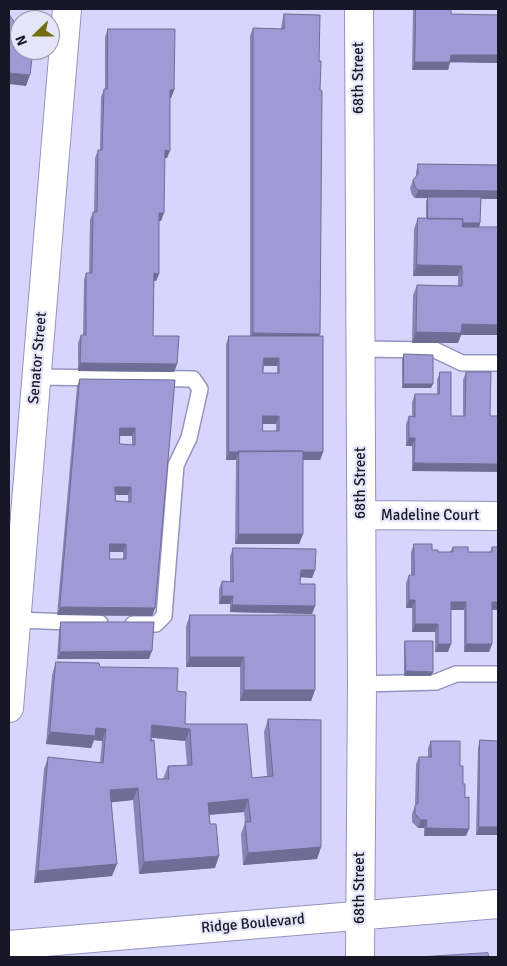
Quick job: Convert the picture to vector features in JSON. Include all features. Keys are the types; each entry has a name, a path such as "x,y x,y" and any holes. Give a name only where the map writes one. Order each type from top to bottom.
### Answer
{"street":[{"name":"Senator Street","path":"9,708 66,9"},
{"name":"68th Street","path":"358,9 362,684 360,957"},
{"name":"Madeline Court","path":"361,516 498,516"},
{"name":"Ridge Boulevard","path":"9,945 498,904"}],"lane":[{"path":"360,349 434,350 462,363 498,363"},
{"path":"16,620 156,624 164,616 176,465 189,438 200,389 193,379 36,377"},
{"path":"362,684 436,682 456,674 498,674"}],"building":[{"path":"416,9 451,9 451,14 498,15 498,55 451,55 450,62 415,62"},
{"path":"9,14 10,60 32,60 30,75 9,73"},
{"path":"284,14 320,15 319,61 321,61 320,90 322,91 320,334 253,333 253,28 284,29"},
{"path":"108,29 175,29 174,90 170,90 170,151 165,150 164,213 159,213 159,274 154,273 153,336 179,336 177,364 80,363 81,335 86,335 86,273 92,273 93,212 97,212 98,150 102,150 104,89 107,89"},
{"path":"418,164 498,165 498,191 418,190 413,180 418,174"},
{"path":"428,197 481,197 480,223 462,223 463,219 428,219"},
{"path":"418,218 463,219 462,227 498,227 498,325 462,324 461,333 416,332 417,285 462,286 462,266 417,265"},
{"path":"229,336 323,336 323,452 229,452","holes":["264,358 279,358 279,373 263,373","263,416 279,416 279,431 263,431"]},
{"path":"404,354 433,355 433,384 404,384"},
{"path":"440,372 451,372 451,416 465,416 466,372 491,372 490,416 498,416 498,464 414,463 415,438 409,438 409,416 415,417 415,394 439,394"},
{"path":"80,379 175,380 155,608 60,607","holes":["120,428 135,428 135,445 120,444","115,487 131,487 131,502 116,501","110,544 126,544 126,559 110,559"]},
{"path":"239,451 303,451 303,534 239,534"},
{"path":"414,544 432,544 432,550 438,550 438,552 453,552 453,547 468,547 468,552 492,552 492,547 498,547 498,602 492,602 492,644 466,644 466,602 451,602 451,644 438,644 438,624 415,624 415,600 409,600 409,575 414,575"},
{"path":"233,548 316,549 315,570 301,570 300,584 315,584 315,606 232,605 233,596 222,596 222,581 233,582"},
{"path":"190,615 315,615 315,690 244,690 244,657 190,657"},
{"path":"61,622 154,622 152,651 60,652"},
{"path":"405,641 433,641 433,672 406,671"},
{"path":"56,662 99,663 100,667 178,668 177,691 186,692 185,724 247,724 252,778 273,776 268,719 321,720 321,847 248,853 245,822 251,822 248,799 208,803 210,824 216,824 219,856 144,862 138,788 110,790 117,864 38,871 48,757 103,763 106,729 96,728 95,736 50,732","holes":["152,725 190,729 192,765 168,766 169,779 157,779 154,740 151,741"]},
{"path":"480,740 498,741 498,827 479,827"},
{"path":"431,741 460,741 460,766 463,766 465,798 469,797 469,829 426,828 427,820 421,820 415,814 415,806 418,803 419,757 431,757"},
{"path":"488,953 489,957 420,957"}]}
